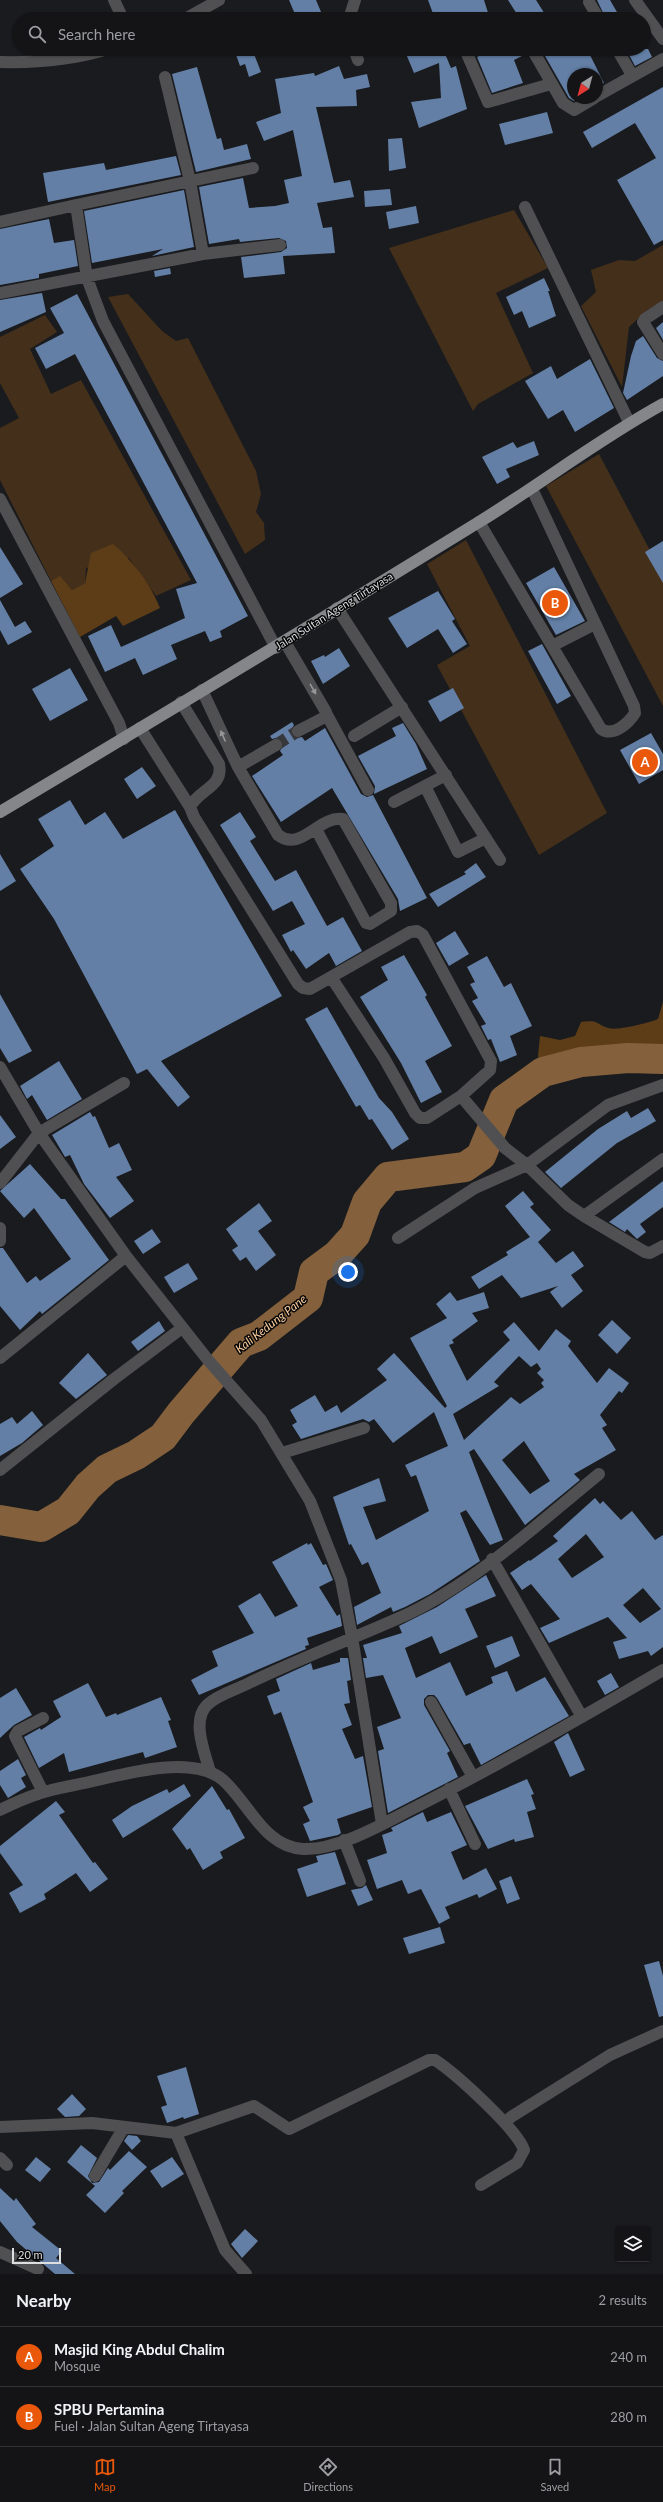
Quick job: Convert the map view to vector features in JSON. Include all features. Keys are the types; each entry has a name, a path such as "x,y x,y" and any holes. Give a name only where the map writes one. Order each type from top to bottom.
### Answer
{"main road":[{"name":"Jalan Sultan Ageng Tirtayasa","path":"0,812 124,739 181,702 280,645 337,608 480,522 532,489 627,419 663,404"}],"street":[{"path":"114,0 120,12"},
{"path":"198,12 219,0"},
{"path":"351,12 355,0"},
{"path":"635,0 644,12"},
{"path":"589,2 595,12"},
{"path":"651,22 663,39"},
{"path":"0,62 36,63 85,56"},
{"path":"468,56 488,102 551,84"},
{"path":"536,56 563,104 569,109 574,110 584,104"},
{"path":"621,56 632,75"},
{"path":"603,92 663,59"},
{"path":"165,77 190,181 204,254"},
{"path":"0,222 253,168"},
{"path":"76,205 87,278 103,321 269,636 280,645 327,715 368,790"},
{"path":"525,207 627,419"},
{"path":"0,294 204,254 280,244"},
{"path":"663,307 643,322 663,354"},
{"path":"480,522 601,729 605,731 615,731 632,718 635,713 634,706 532,489"},
{"path":"0,499 119,722 124,739"},
{"path":"337,608 500,860"},
{"path":"552,646 596,624"},
{"path":"202,690 238,767 281,838 285,841 296,840 335,818 343,819 391,903 391,911 370,924 366,923 316,829"},
{"path":"181,702 219,764 221,773 217,782 193,800 190,806"},
{"path":"354,736 402,707"},
{"path":"298,731 327,715"},
{"path":"140,728 190,806 194,817 298,984 302,988 310,989 331,977 410,932 417,931 423,935 491,1062 490,1070 465,1100 426,1118 420,1118 415,1113 384,1058 331,977"},
{"path":"238,767 276,745"},
{"path":"394,802 446,775"},
{"path":"425,786 458,852 486,838"},
{"path":"0,1067 39,1133 126,1256 208,1360 261,1420 310,1501 336,1566 352,1637 382,1824"},
{"path":"0,1183 39,1133 124,1083"},
{"path":"398,1238 475,1188 527,1165 608,1106 663,1086"},
{"path":"465,1100 505,1148 527,1165 568,1205 645,1252 650,1252 663,1246"},
{"path":"584,1216 663,1158"},
{"path":"0,1228 0,1241"},
{"path":"0,1358 126,1256"},
{"path":"0,1470 114,1379 182,1328"},
{"path":"282,1453 364,1428"},
{"path":"210,1772 200,1729 200,1718 206,1705 271,1672 426,1604 492,1560 599,1474"},
{"path":"492,1560 582,1717"},
{"path":"0,1810 43,1792 149,1769 184,1768 210,1772 222,1780 235,1792 263,1829 290,1847 316,1849 344,1840 382,1824 473,1777 582,1717 663,1670"},
{"path":"431,1702 473,1777"},
{"path":"43,1718 18,1731 15,1736 43,1792"},
{"path":"449,1789 475,1844"},
{"path":"344,1840 360,1881"},
{"path":"505,2123 511,2117 610,2055 663,2031"},
{"path":"0,2127 92,2123 176,2133 254,2106 289,2129 353,2096 429,2060 436,2060 505,2123 522,2143 523,2154 517,2163 481,2185"},
{"path":"95,2176 124,2127"},
{"path":"176,2133 225,2250 246,2274"},
{"path":"0,2252 38,2269"}],"shaded area":[{"path":"514,210 548,268 496,293 533,373 478,404 473,411 389,248"},
{"path":"663,245 663,301 646,311 629,327 622,387 581,306 596,292 591,270 619,260 635,261"},
{"path":"128,294 162,331 176,341 188,338 256,471 261,494 256,512 264,523 265,540 245,554 108,297"},
{"path":"45,315 57,332 30,349 51,394 81,380 191,580 156,596 129,558 86,568 85,583 72,590 60,577 51,581 0,480 0,428 19,418 0,383 0,337"},
{"path":"599,454 663,575 663,706 546,486"},
{"path":"466,540 607,813 539,855 437,665 470,646 427,564"},
{"path":"113,544 146,581 160,608 123,626 116,616 80,637 51,581 60,576 72,590 85,583 91,553"},
{"path":"663,1002 663,1053 631,1052 601,1054 541,1066 538,1056 540,1036 560,1040 575,1036 581,1022 587,1021 613,1029 626,1028 647,1023 658,1019"}],"building":[{"path":"289,0 316,0 321,12 294,12"},
{"path":"428,0 484,0 488,12 432,12"},
{"path":"508,0 536,0 544,12 516,12"},
{"path":"597,0 610,0 617,12 603,12"},
{"path":"651,55 652,57 635,66 630,56"},
{"path":"236,56 255,56 261,72 249,77 245,64 240,66"},
{"path":"407,56 446,56 451,68 456,66 467,109 419,128 411,102 441,98 439,63 414,73"},
{"path":"522,56 514,60 523,83 492,93 477,57"},
{"path":"545,56 590,56 596,68 567,68 567,94"},
{"path":"339,66 344,79 367,74 370,87 356,90 357,106 316,107 334,183 350,180 354,197 317,203 323,228 332,227 335,253 283,256 285,274 244,278 241,257 281,252 287,248 286,241 279,238 240,242 239,239 209,244 199,187 243,178 249,208 275,206 289,203 284,180 302,176 293,130 264,141 256,122 281,113 275,79 314,73 315,76"},
{"path":"197,67 217,139 221,138 224,150 247,144 251,159 196,172 172,74"},
{"path":"663,87 663,240 654,245 617,180 656,158 635,123 592,148 583,132"},
{"path":"547,112 553,133 505,145 499,124"},
{"path":"402,138 406,168 389,171 388,139"},
{"path":"176,156 181,175 48,202 43,173 104,163 106,170"},
{"path":"390,189 392,205 365,207 364,191"},
{"path":"184,190 194,247 152,256 163,249 92,263 84,211"},
{"path":"416,206 419,223 389,229 386,212"},
{"path":"49,219 54,243 74,240 78,266 39,274 39,278 0,285 0,229"},
{"path":"170,268 171,274 155,277 154,271"},
{"path":"544,278 550,291 548,291 556,316 529,328 522,311 514,315 506,297"},
{"path":"42,293 46,312 0,332 0,300"},
{"path":"77,294 248,616 220,631 222,637 210,642 205,631 171,645 177,659 143,675 135,658 105,672 88,636 111,625 121,647 185,618 176,589 197,583 75,354 46,369 35,348 64,333 50,308"},
{"path":"663,322 663,340 656,328"},
{"path":"643,336 657,358 663,361 663,376 627,400 623,393 631,356 636,341"},
{"path":"590,359 614,408 575,432 563,410 548,419 525,381 551,366 557,379"},
{"path":"534,441 539,455 506,469 510,477 497,484 482,457 513,442 517,448"},
{"path":"663,541 663,583 645,552"},
{"path":"0,547 23,584 0,598"},
{"path":"554,567 585,621 556,635 526,583"},
{"path":"438,591 455,619 452,621 467,644 453,653 438,629 407,648 388,618"},
{"path":"0,600 15,627 25,621 32,632 8,645 0,630"},
{"path":"542,644 571,696 557,704 528,651"},
{"path":"339,648 350,666 323,684 311,661 324,655 325,657"},
{"path":"70,668 88,700 50,721 32,689"},
{"path":"453,688 464,708 440,722 428,701"},
{"path":"292,722 294,725 291,730 292,735 297,738 302,737 305,741 325,728 361,794 367,797 373,795 427,898 400,911 398,899 332,788 281,822 252,776 283,755 280,751 283,745 282,741 276,738 272,739 270,736"},
{"path":"403,723 416,744 427,769 374,794 375,786 358,756 396,736 392,728"},
{"path":"651,733 663,754 663,770 639,784 620,750"},
{"path":"142,767 156,786 137,799 124,779"},
{"path":"70,800 85,825 105,812 123,839 175,810 282,996 161,1061 190,1097 178,1107 147,1069 137,1074 54,919 20,869 54,846 38,819"},
{"path":"240,812 256,837 250,841 275,881 296,870 327,926 343,917 362,951 336,966 329,953 306,969 293,950 291,952 282,935 305,924 292,901 273,911 220,825"},
{"path":"0,854 16,881 0,891"},
{"path":"476,863 486,877 438,907 429,894 466,874 464,872"},
{"path":"455,931 469,954 449,966 436,943"},
{"path":"404,955 427,995 425,997 452,1046 425,1061 442,1092 421,1103 401,1063 360,997 388,980 381,967"},
{"path":"487,956 504,987 511,983 532,1026 510,1036 517,1055 500,1062 491,1039 488,1040 481,1026 486,1024 472,1001 478,998 470,984 475,982 467,967"},
{"path":"0,994 32,1051 9,1063 0,1048"},
{"path":"327,1007 379,1098 392,1112 409,1139 392,1150 372,1119 369,1120 360,1105 356,1107 305,1019"},
{"path":"59,1061 82,1099 47,1120 32,1095 27,1099 20,1086"},
{"path":"648,1108 656,1121 617,1143 561,1188 545,1172 598,1129 627,1111 631,1118"},
{"path":"90,1112 93,1117 95,1116 109,1148 119,1143 132,1170 116,1177 134,1201 110,1218 84,1184 70,1155 65,1157 52,1135"},
{"path":"0,1115 16,1137 0,1149"},
{"path":"30,1164 61,1199 65,1199 109,1260 42,1314 40,1311 20,1330 0,1306 0,1248 3,1248 27,1283 36,1276 40,1281 71,1259 34,1208 24,1218 0,1191"},
{"path":"663,1181 663,1207 640,1224 646,1232 637,1239 627,1229 625,1232 609,1222"},
{"path":"523,1191 534,1204 530,1207 551,1230 538,1242 556,1263 573,1251 584,1266 571,1275 583,1291 562,1308 550,1292 558,1286 521,1298 502,1275 479,1289 471,1277 508,1255 506,1252 530,1237 505,1206"},
{"path":"259,1203 272,1221 258,1231 276,1255 256,1271 246,1257 240,1261 232,1250 238,1246 226,1229"},
{"path":"152,1229 161,1242 143,1254 134,1241"},
{"path":"188,1263 198,1279 174,1293 164,1277"},
{"path":"450,1292 457,1301 484,1292 489,1308 472,1313 478,1321 452,1340 454,1343 449,1345 467,1381 510,1340 503,1332 514,1322 539,1351 556,1329 571,1341 568,1346 597,1383 609,1368 629,1383 622,1393 619,1391 600,1415 607,1425 602,1428 616,1450 574,1474 580,1480 525,1525 474,1449 469,1452 503,1540 490,1545 466,1510 460,1513 480,1561 430,1594 393,1612 391,1607 357,1625 354,1607 381,1593 368,1562 362,1565 351,1544 349,1545 333,1497 379,1478 386,1501 363,1507 376,1540 429,1511 416,1475 411,1477 405,1465 448,1446 434,1412 393,1443 374,1419 369,1422 363,1419 301,1439 292,1425 297,1422 290,1410 315,1395 325,1412 337,1405 341,1413 387,1380 377,1369 394,1353 445,1408 447,1406 410,1338 447,1318 436,1304","holes":["519,1356 531,1367 537,1363 541,1369 537,1373 544,1380 541,1383 544,1387 520,1404 511,1397 464,1440 453,1414 499,1386 494,1382","524,1441 550,1481 530,1494 502,1460"]},
{"path":"612,1320 631,1338 617,1354 598,1335"},
{"path":"159,1321 165,1331 138,1351 131,1342"},
{"path":"88,1353 107,1375 76,1399 59,1383"},
{"path":"32,1411 43,1425 22,1443 0,1456 0,1424 12,1417 17,1424"},
{"path":"595,1498 600,1504 603,1501 621,1520 632,1511 655,1540 663,1535 663,1647 651,1656 648,1651 619,1659 613,1642 627,1638 608,1617 549,1643 540,1628 560,1619 531,1584 522,1590 510,1573 558,1541 553,1536","holes":["586,1534 604,1557 572,1578 558,1559","643,1588 661,1609 640,1623 623,1605"]},
{"path":"307,1543 308,1545 311,1543 323,1565 326,1564 333,1580 319,1587 337,1616 340,1614 342,1626 307,1638 309,1645 305,1646 306,1649 199,1695 191,1680 218,1666 212,1651 254,1633 238,1606 260,1593 275,1617 298,1606 272,1562"},
{"path":"486,1575 496,1596 465,1609 478,1637 440,1654 432,1636 405,1648 416,1678 450,1662 466,1696 493,1683 491,1677 507,1671 516,1692 545,1677 569,1716 481,1765 470,1743 464,1745 437,1698 434,1695 428,1695 424,1699 424,1705 450,1751 447,1753 458,1777 388,1813 378,1751 384,1749 377,1727 401,1718 383,1675 366,1678 363,1658 367,1658 363,1645 402,1633 399,1626 437,1607"},
{"path":"512,1636 520,1656 495,1668 486,1646"},
{"path":"340,1658 348,1658 351,1680 347,1681 350,1703 344,1704 352,1725 342,1729 355,1759 363,1756 372,1807 337,1819 341,1833 338,1835 310,1841 303,1824 310,1821 303,1807 313,1802 281,1712 274,1715 267,1696 280,1691 276,1679 311,1663 313,1670 340,1662"},
{"path":"611,1673 619,1687 605,1695 597,1681"},
{"path":"88,1683 106,1717 116,1713 117,1715 161,1697 171,1720 168,1721 177,1747 145,1758 143,1752 69,1772 64,1753 39,1768 24,1737 40,1728 41,1730 61,1717 53,1701"},
{"path":"16,1688 32,1715 14,1725 0,1738 0,1698"},
{"path":"568,1733 585,1770 570,1777 554,1742"},
{"path":"18,1759 26,1775 21,1778 26,1787 8,1798 0,1785 0,1771"},
{"path":"527,1779 534,1794 531,1795 536,1809 527,1812 534,1837 515,1842 514,1839 488,1849 465,1806"},
{"path":"184,1784 191,1796 123,1838 112,1820 132,1806 167,1789 169,1793"},
{"path":"212,1786 227,1810 229,1809 245,1838 220,1852 223,1858 203,1870 190,1848 187,1850 172,1829"},
{"path":"56,1801 65,1812 59,1815 93,1863 95,1862 108,1879 90,1892 76,1873 44,1894 46,1899 20,1913 9,1893 23,1885 0,1853 0,1846"},
{"path":"423,1812 427,1822 451,1812 467,1845 451,1852 463,1880 486,1868 497,1889 479,1898 477,1894 445,1907 450,1918 439,1924 421,1889 408,1894 402,1880 377,1889 367,1860 387,1853 382,1835 393,1831 391,1828"},
{"path":"335,1852 346,1884 307,1897 297,1869 318,1862 316,1856"},
{"path":"511,1876 520,1899 507,1904 499,1881"},
{"path":"366,1885 373,1900 358,1906 351,1890 362,1888"},
{"path":"440,1927 445,1943 409,1954 403,1938"},
{"path":"659,1961 663,1976 663,2016 659,2017 644,1965"},
{"path":"186,2067 199,2114 184,2119 183,2117 167,2123 161,2107 167,2105 157,2076"},
{"path":"72,2094 86,2109 79,2116 65,2117 57,2109"},
{"path":"128,2135 137,2136 141,2141 132,2150 124,2141"},
{"path":"81,2145 97,2158 88,2176 92,2183 99,2182 108,2168 110,2170 129,2151 147,2167 122,2191 124,2193 105,2213 86,2195 95,2186 67,2162"},
{"path":"36,2157 51,2169 40,2182 25,2170"},
{"path":"172,2157 184,2174 162,2188 150,2171"},
{"path":"0,2188 14,2201 16,2198 36,2224 32,2227 62,2251 56,2258 75,2274 55,2274 17,2242 0,2221"},
{"path":"245,2229 258,2241 242,2258 231,2244"}],"waterway":[{"name":"Kali Kedung Pane","path":"0,1520 41,1527 68,1511 88,1486 107,1469 136,1455 163,1437 181,1413 241,1343 259,1336 308,1298 314,1272 337,1255 355,1235 367,1202 388,1177 465,1167 481,1156 504,1100 543,1072 581,1062 628,1058 663,1059"}],"tunnel":[{"path":"276,745 298,731"}],"place":[{"name":"SPBU Pertamina","path":"555,603"},
{"name":"Masjid King Abdul Chalim","path":"645,762"}]}
